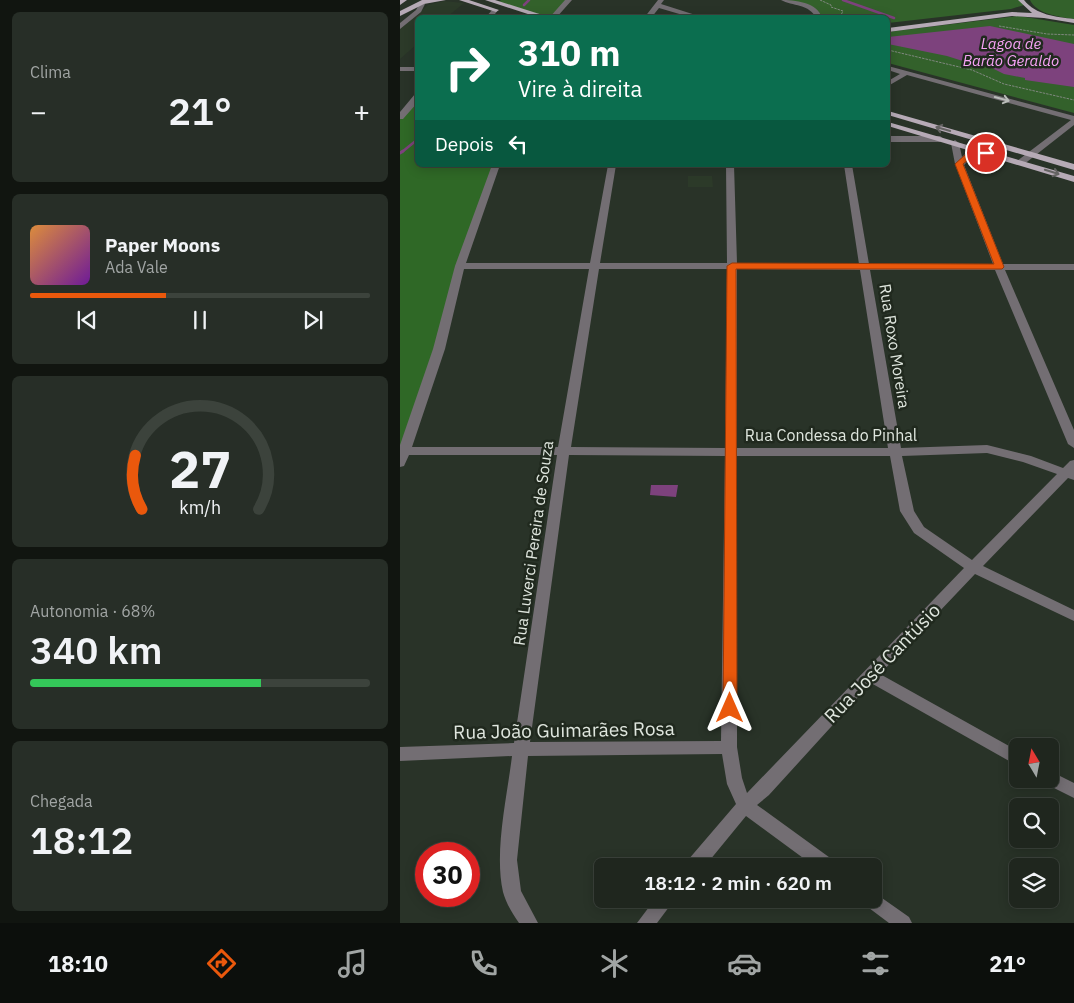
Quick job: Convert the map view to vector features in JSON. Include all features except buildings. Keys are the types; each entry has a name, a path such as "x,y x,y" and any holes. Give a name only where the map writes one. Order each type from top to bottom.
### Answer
{"main road":[{"path":"400,3 404,0"},
{"path":"400,14 424,2 443,0"},
{"path":"462,0 498,4 518,15"},
{"path":"488,0 539,15"},
{"path":"890,24 1011,9 1022,2 1045,16"},
{"path":"890,30 1012,14 1045,16 1074,21"},
{"path":"890,115 1074,167"},
{"path":"890,125 1074,179"}],"street":[{"path":"553,15 569,0"},
{"path":"784,0 814,10 819,15"},
{"path":"400,27 419,11 424,2"},
{"path":"649,15 659,3 693,15"},
{"path":"490,15 498,4"},
{"path":"400,69 415,69"},
{"path":"890,69 1074,119"},
{"path":"890,83 906,73"},
{"path":"400,117 415,100"},
{"path":"1020,163 1074,119"},
{"path":"890,125 895,132 890,136"},
{"path":"890,138 940,139"},
{"path":"955,144 959,164 999,267 1074,444"},
{"path":"959,164 968,156 986,153"},
{"path":"402,457 439,349 460,266 495,167"},
{"name":"Rua Luverci Pereira de Souza","path":"530,923 516,903 512,891 508,860 521,749 564,450 612,167"},
{"path":"730,167 732,266 729,747 737,792 746,805 816,858"},
{"name":"Rua Roxo Moreira","path":"848,167 894,452 907,511 919,530 974,568 1074,616"},
{"path":"460,266 1074,266"},
{"name":"Rua Condessa do Pinhal","path":"402,457 564,450 894,452 986,449 1071,471"},
{"name":"Rua José Cantúsio","path":"701,858 746,805 763,790 869,675 1071,471"},
{"path":"869,675 1009,754"},
{"name":"Rua João Guimarães Rosa","path":"400,754 521,749 729,747"},
{"path":"1059,783 1074,791"},
{"path":"882,907 903,923"},
{"path":"646,923 658,908"}],"path":[{"path":"820,0 843,11 841,15"},
{"path":"993,26 1047,34 1074,35"},
{"path":"890,50 972,70 1004,84 1074,100"}],"shaded area":[{"path":"444,1 464,3 449,15 416,15 428,5"},
{"path":"415,16 415,46 400,59 400,29"},
{"path":"688,176 712,176 713,187 688,187"}],"green space":[{"path":"501,0 569,0 555,15 541,15 498,3"},
{"path":"784,0 1021,0 1024,5 1011,9 890,23 890,15 819,15 802,4"},
{"path":"1030,0 1074,0 1074,19 1043,12 1037,9"},
{"path":"1019,16 1074,25 1074,113 890,64 890,32"},
{"path":"415,98 415,167 495,167 400,463 400,117"}],"water":[{"name":"Lagoa de Barão Geraldo","path":"990,26 1074,44 1074,87 1025,80 1025,78 1004,74 986,65 969,63 947,56 890,44 890,37"},
{"path":"651,485 678,485 676,497 650,495"}],"waterway":[{"path":"524,5 529,0"},
{"path":"843,0 886,15"},
{"path":"890,17 894,18"},
{"path":"402,152 415,141"}],"route":[{"path":"730,708 732,266 999,267 959,164 962,159 968,156 986,153"}]}
